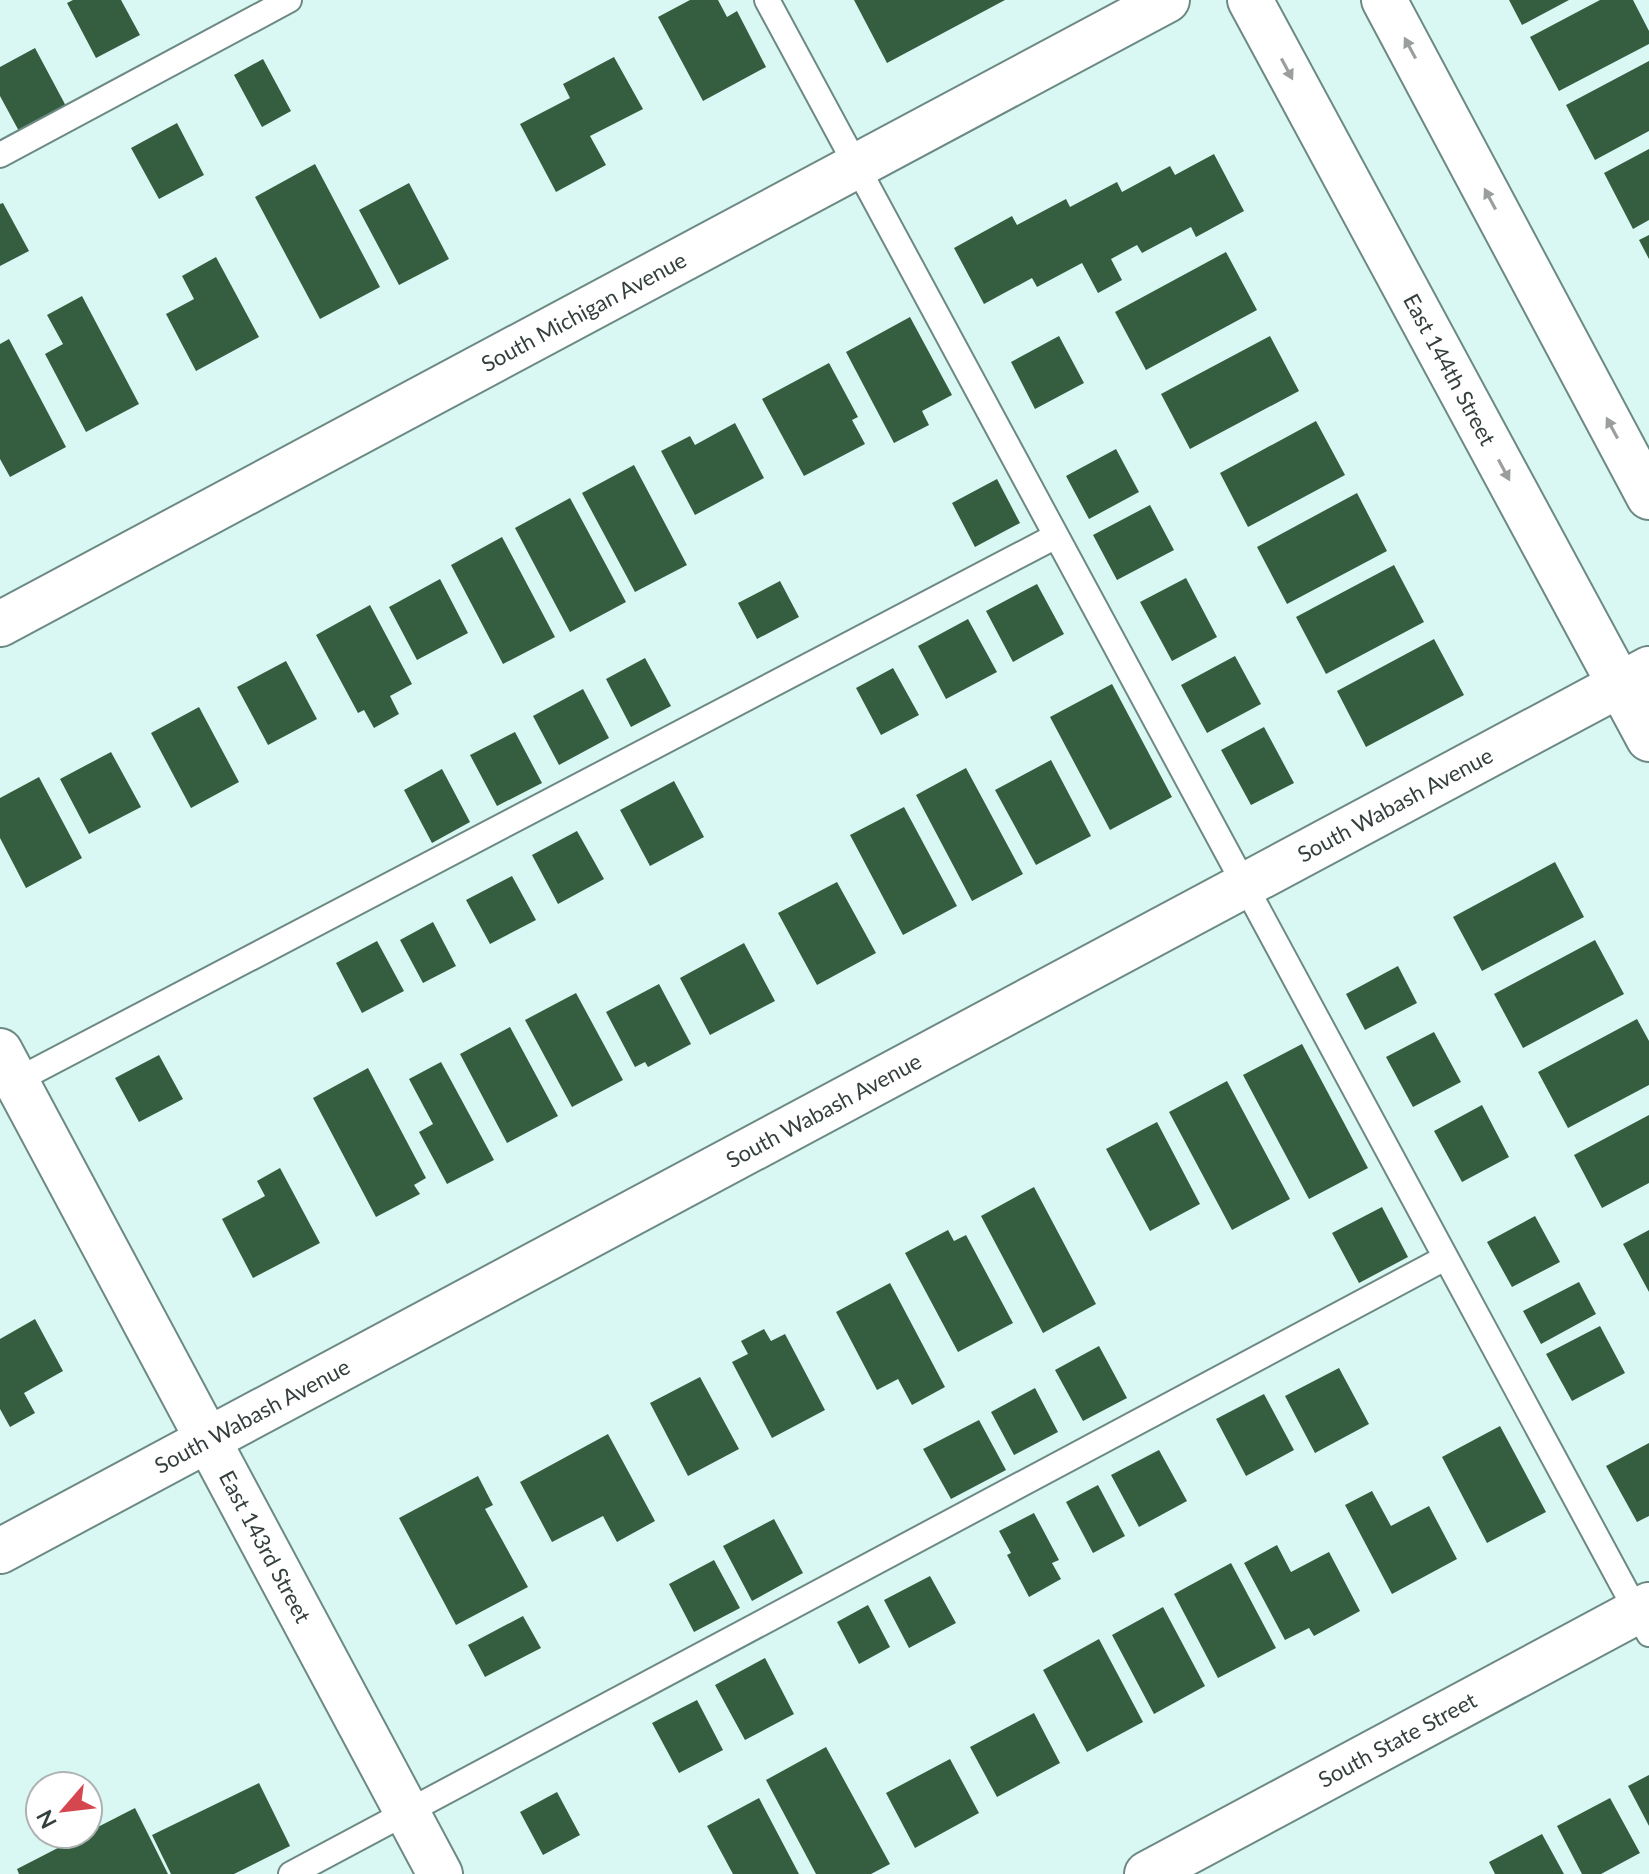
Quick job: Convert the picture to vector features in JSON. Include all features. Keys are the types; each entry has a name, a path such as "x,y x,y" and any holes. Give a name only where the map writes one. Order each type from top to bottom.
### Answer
{"street":[{"name":"South Michigan Avenue","path":"0,624 1167,0"},
{"name":"East 144th Street","path":"1250,0 1634,677 1649,739"},
{"path":"1384,0 1649,497"},
{"name":"South Wabash Avenue","path":"0,1551 1634,677"},
{"name":"East 143rd Street","path":"5,1074 208,1440 440,1874"},
{"name":"South State Street","path":"1147,1874 1645,1617"}],"lane":[{"path":"0,155 289,0"},
{"path":"767,0 1445,1258 1645,1617"},
{"path":"5,1074 1056,536"},
{"path":"291,1874 1445,1258"}],"building":[{"path":"73,0 121,0 140,35 96,58 67,3"},
{"path":"690,0 718,0 727,17 737,11 766,67 703,101 658,17"},
{"path":"854,0 1005,0 887,63"},
{"path":"1509,0 1569,0 1522,25"},
{"path":"1600,0 1633,0 1649,31 1649,44 1559,91 1530,37"},
{"path":"35,48 67,108 20,133 0,96 0,67"},
{"path":"614,57 643,109 590,136 606,165 556,192 520,124 570,98 563,84"},
{"path":"263,59 291,111 262,127 234,75"},
{"path":"1649,61 1649,131 1595,160 1566,105"},
{"path":"177,123 204,175 159,199 131,148"},
{"path":"1649,149 1649,220 1633,229 1604,173"},
{"path":"1214,154 1244,211 1196,237 1191,227 1142,253 1137,245 1111,259 1122,280 1098,293 1082,263 1037,287 1032,278 984,304 954,248 1012,216 1017,225 1066,199 1070,207 1117,182 1122,192 1170,166 1175,175"},
{"path":"315,164 380,287 320,319 255,197"},
{"path":"409,183 449,259 399,285 359,210"},
{"path":"3,203 29,251 0,266 0,204"},
{"path":"1649,235 1649,259 1639,240"},
{"path":"1226,252 1257,310 1146,370 1115,312"},
{"path":"216,257 259,337 196,371 166,314 194,299 182,276"},
{"path":"82,296 139,404 86,432 45,354 63,344 47,315"},
{"path":"910,317 952,395 922,411 929,425 894,443 846,352"},
{"path":"1059,336 1084,383 1035,409 1011,362"},
{"path":"1270,336 1299,391 1190,449 1161,394"},
{"path":"9,339 66,447 10,477 0,459 0,344"},
{"path":"829,363 858,417 852,420 865,444 804,476 762,399"},
{"path":"1316,421 1345,475 1248,527 1220,473"},
{"path":"735,423 764,478 695,515 661,451 690,436 695,445"},
{"path":"1116,449 1139,492 1089,519 1066,476"},
{"path":"634,465 687,565 635,592 582,493"},
{"path":"997,479 1020,523 975,547 952,503"},
{"path":"1357,493 1387,551 1287,604 1257,547"},
{"path":"570,498 626,602 570,632 515,528"},
{"path":"1150,505 1174,550 1117,580 1093,535"},
{"path":"502,537 555,637 503,664 451,565"},
{"path":"1394,565 1424,622 1326,674 1296,617"},
{"path":"1186,578 1217,637 1172,661 1140,602"},
{"path":"440,579 468,633 417,660 389,607"},
{"path":"780,581 799,617 757,639 738,603"},
{"path":"1037,584 1064,634 1013,662 986,611"},
{"path":"370,605 412,684 390,696 399,714 374,728 364,710 358,713 316,635"},
{"path":"968,619 997,672 946,699 918,646"},
{"path":"1434,639 1464,695 1366,747 1337,691"},
{"path":"1235,656 1261,704 1207,733 1181,685"},
{"path":"645,658 671,706 631,727 606,679"},
{"path":"286,661 317,719 268,745 237,687"},
{"path":"893,668 919,715 881,735 856,688"},
{"path":"1112,684 1172,797 1110,830 1050,717"},
{"path":"583,689 609,738 559,765 533,716"},
{"path":"199,707 239,782 191,808 151,733"},
{"path":"1264,727 1294,783 1251,805 1221,750"},
{"path":"515,732 542,783 497,806 470,755"},
{"path":"111,752 141,807 89,834 60,779"},
{"path":"1051,760 1091,836 1036,865 995,790"},
{"path":"966,768 1023,874 972,901 916,795"},
{"path":"442,769 470,822 432,843 404,790"},
{"path":"39,777 82,858 26,888 0,838 0,798"},
{"path":"674,781 704,837 650,866 620,810"},
{"path":"904,807 957,906 903,935 850,835"},
{"path":"577,831 604,879 558,904 532,855"},
{"path":"1555,862 1584,917 1482,971 1453,917"},
{"path":"512,876 536,920 490,944 466,900"},
{"path":"837,882 876,953 817,985 778,913"},
{"path":"433,922 456,966 423,983 400,940"},
{"path":"1595,940 1624,994 1523,1048 1494,994"},
{"path":"377,941 404,991 362,1013 336,963"},
{"path":"744,943 775,1001 710,1035 680,978"},
{"path":"1398,966 1417,1003 1365,1030 1346,994"},
{"path":"659,984 691,1044 648,1067 645,1062 635,1067 606,1012"},
{"path":"576,993 623,1080 572,1107 525,1020"},
{"path":"1637,1019 1649,1041 1649,1085 1568,1128 1538,1072"},
{"path":"510,1027 558,1116 507,1143 460,1054"},
{"path":"1434,1032 1461,1082 1413,1107 1386,1057"},
{"path":"1302,1044 1368,1168 1309,1199 1243,1075"},
{"path":"159,1055 183,1099 139,1122 115,1078"},
{"path":"441,1062 494,1160 447,1184 419,1132 433,1124 409,1079"},
{"path":"368,1068 426,1178 414,1185 420,1194 376,1217 313,1098"},
{"path":"1227,1081 1290,1199 1232,1230 1169,1112"},
{"path":"1482,1105 1509,1157 1462,1182 1434,1131"},
{"path":"1649,1115 1649,1183 1602,1208 1574,1155"},
{"path":"1157,1122 1200,1204 1150,1231 1106,1149"},
{"path":"280,1168 320,1243 253,1278 222,1219 265,1196 257,1181"},
{"path":"1034,1187 1096,1304 1043,1333 981,1216"},
{"path":"1382,1207 1408,1257 1359,1283 1332,1233"},
{"path":"1535,1216 1560,1262 1512,1287 1487,1242"},
{"path":"948,1230 954,1241 966,1235 1013,1323 958,1352 905,1253"},
{"path":"1649,1230 1649,1292 1623,1244"},
{"path":"1579,1282 1596,1314 1541,1344 1523,1311"},
{"path":"890,1283 945,1387 912,1405 898,1379 877,1390 836,1312"},
{"path":"35,1319 63,1371 24,1393 35,1413 10,1427 0,1409 0,1339"},
{"path":"1600,1326 1625,1373 1572,1401 1546,1354"},
{"path":"764,1329 771,1341 785,1334 825,1410 772,1438 732,1362 748,1354 741,1341"},
{"path":"1099,1346 1127,1398 1083,1421 1055,1370"},
{"path":"1339,1368 1369,1424 1315,1453 1285,1396"},
{"path":"700,1377 739,1449 688,1476 650,1403"},
{"path":"1035,1388 1058,1432 1014,1455 991,1412"},
{"path":"1264,1394 1294,1450 1246,1476 1216,1419"},
{"path":"979,1420 1006,1470 951,1499 923,1449"},
{"path":"1500,1426 1546,1512 1487,1543 1442,1457"},
{"path":"608,1434 655,1521 617,1542 603,1516 552,1542 520,1482"},
{"path":"1649,1443 1649,1516 1637,1522 1606,1466"},
{"path":"1159,1450 1187,1501 1139,1527 1111,1475"},
{"path":"478,1476 493,1505 485,1509 528,1587 456,1625 399,1518"},
{"path":"1098,1485 1125,1536 1093,1553 1066,1502"},
{"path":"1372,1491 1391,1526 1429,1506 1457,1559 1392,1594 1345,1505"},
{"path":"1034,1513 1059,1560 1052,1563 1061,1579 1029,1597 1007,1555 1011,1553 999,1531"},
{"path":"774,1519 803,1573 752,1601 723,1546"},
{"path":"1277,1545 1291,1572 1329,1552 1360,1611 1314,1636 1309,1628 1285,1640 1244,1563"},
{"path":"714,1560 740,1608 694,1632 669,1584"},
{"path":"1231,1563 1276,1648 1218,1678 1174,1594"},
{"path":"930,1576 956,1623 909,1648 884,1600"},
{"path":"868,1605 890,1647 859,1664 837,1622"},
{"path":"1163,1607 1205,1686 1154,1714 1112,1635"},
{"path":"523,1616 541,1648 485,1677 468,1645"},
{"path":"1099,1639 1143,1722 1087,1752 1043,1670"},
{"path":"765,1658 794,1714 745,1740 715,1685"},
{"path":"697,1700 723,1750 679,1773 652,1723"},
{"path":"1034,1713 1060,1763 997,1797 970,1747"},
{"path":"826,1747 890,1864 871,1874 816,1874 766,1780"},
{"path":"950,1759 979,1813 915,1848 886,1793"},
{"path":"1649,1775 1649,1826 1628,1786"},
{"path":"259,1783 290,1846 234,1874 171,1874 152,1835"},
{"path":"557,1792 580,1835 543,1855 520,1812"},
{"path":"759,1798 799,1874 733,1874 707,1826"},
{"path":"1610,1798 1640,1853 1601,1874 1582,1874 1557,1826"},
{"path":"135,1808 168,1874 19,1874 17,1869 54,1850 104,1850 104,1824"},
{"path":"1542,1834 1564,1874 1495,1874 1489,1862"}]}
